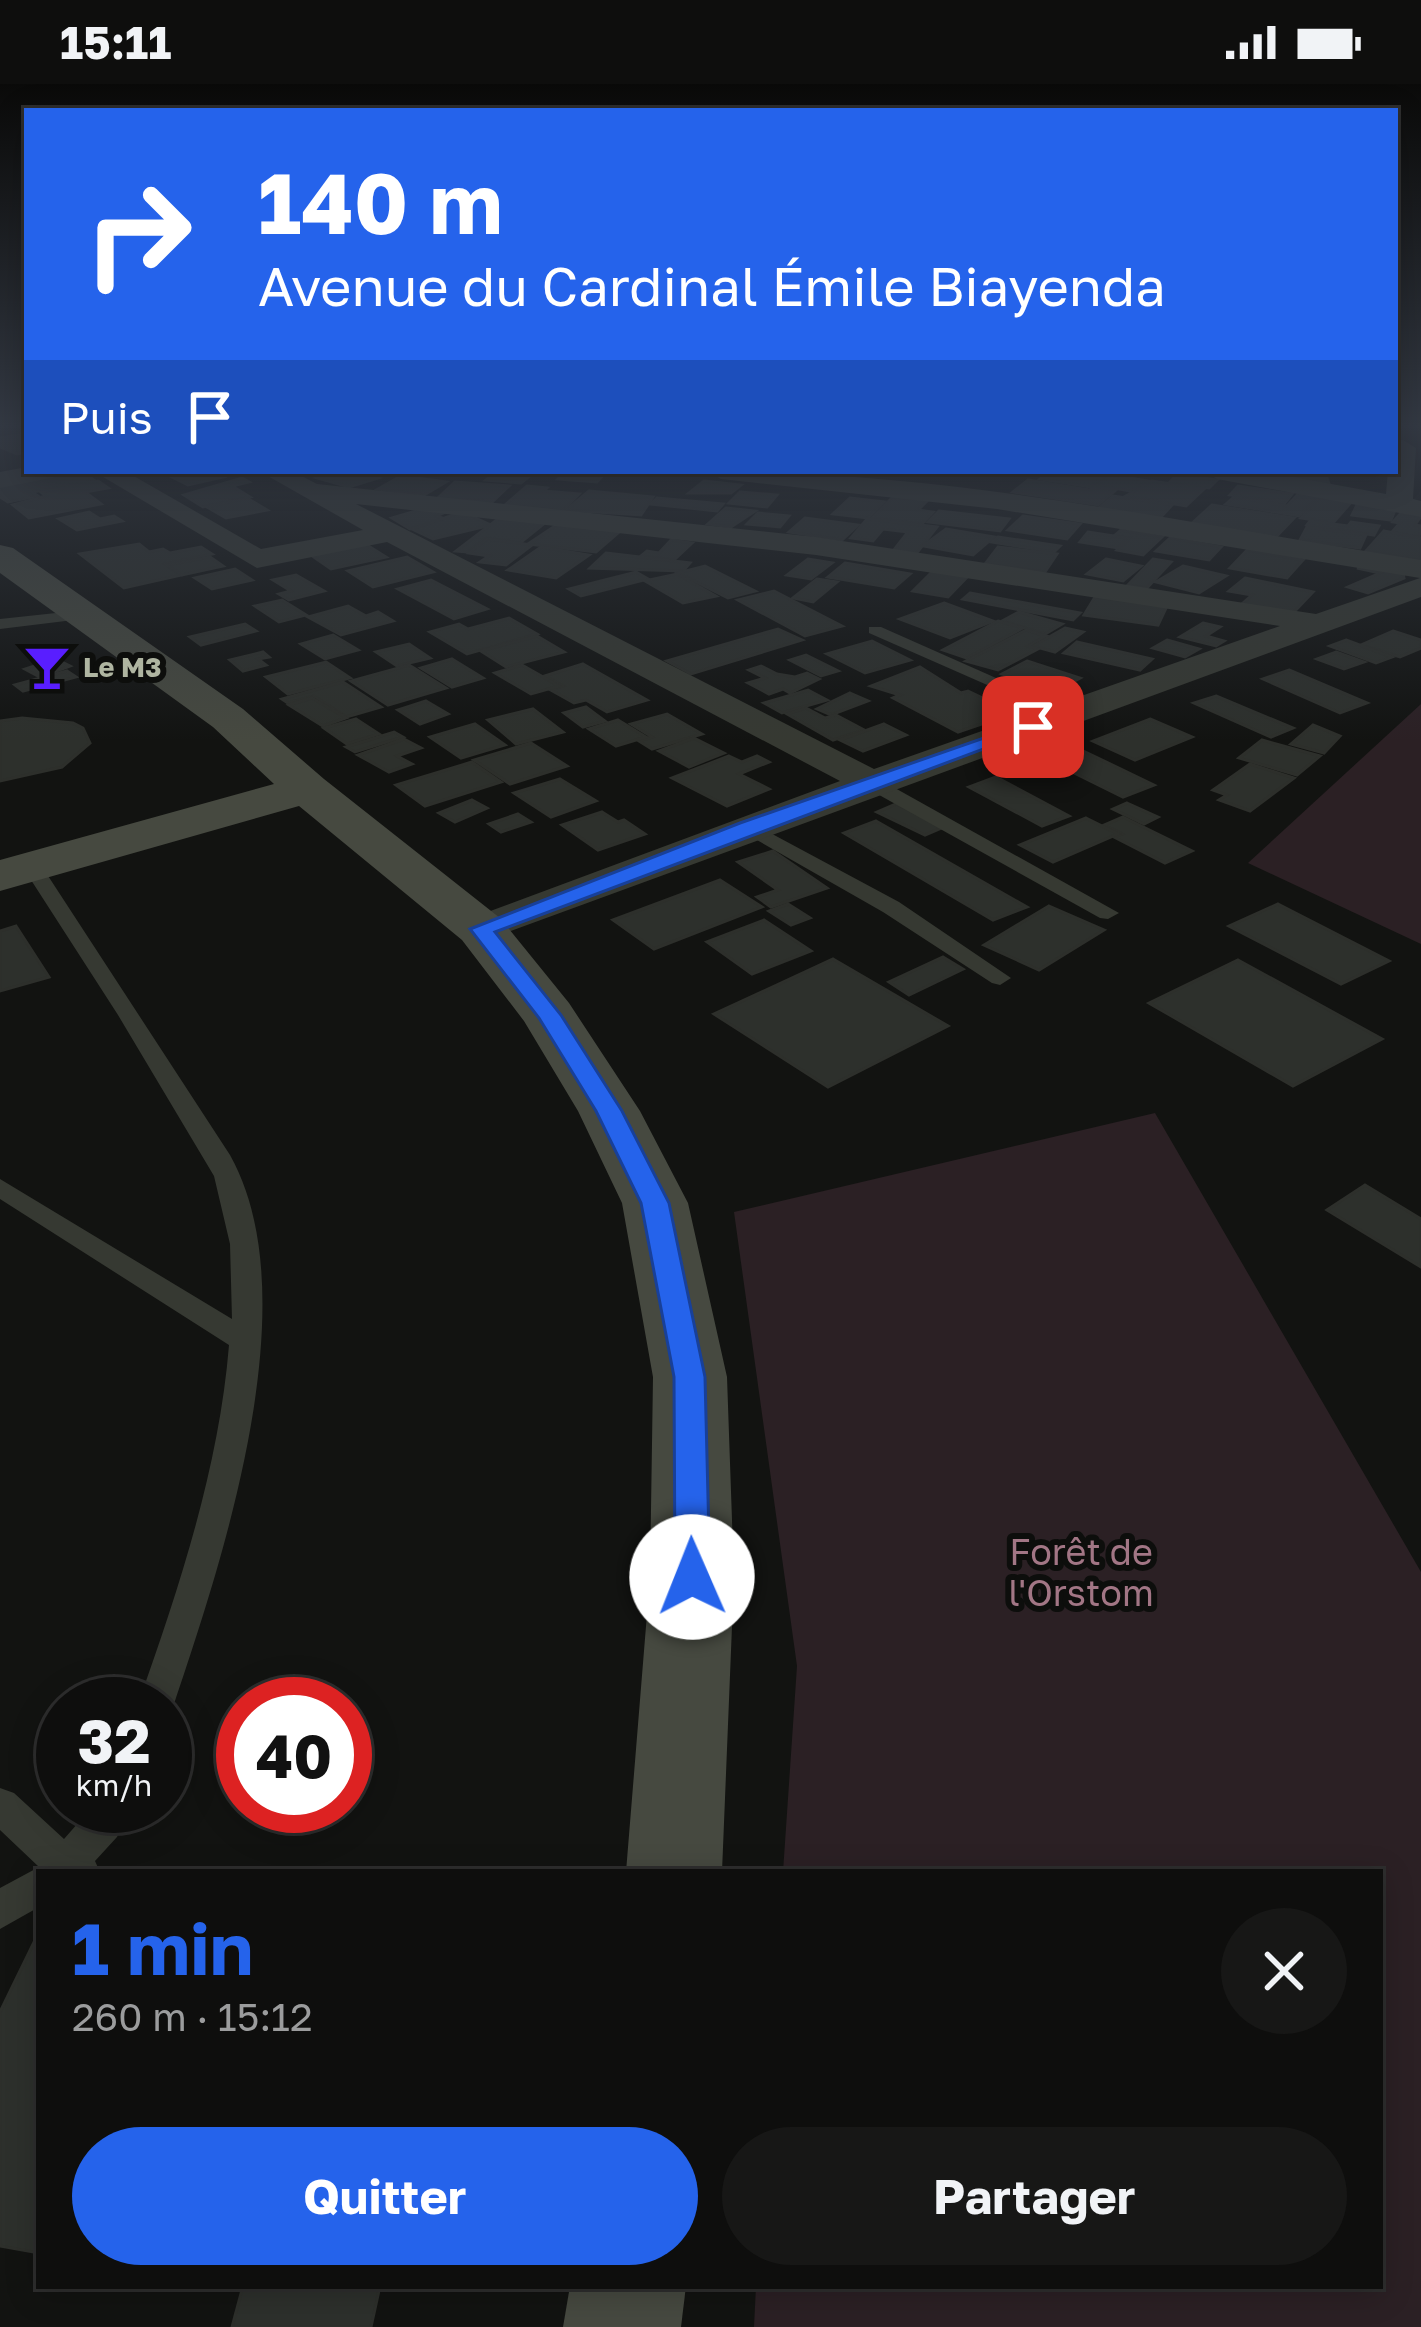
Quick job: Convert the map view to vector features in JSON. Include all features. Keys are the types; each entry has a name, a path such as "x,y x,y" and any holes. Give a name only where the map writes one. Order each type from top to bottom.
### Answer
{"street":[{"path":"210,532 257,559 391,533 870,782"},
{"path":"663,532 1148,592 1320,624"},
{"path":"1200,532 1421,569"},
{"path":"6,584 84,614 228,718 307,789 481,929 549,1015 609,1111 655,1203 690,1377 692,1577 674,1869"},
{"path":"481,929 870,782 1421,587"},
{"path":"16,871 307,789"},
{"path":"622,2327 628,2289"}],"lane":[{"path":"875,630 1068,714"},
{"path":"870,782 1108,913"},
{"path":"748,827 891,907 1000,978"},
{"path":"16,871 144,1034 230,1181 248,1250 248,1342 226,1464 164,1677"},
{"path":"0,1186 248,1342"},
{"path":"0,1804 57,1869"},
{"path":"65,1869 92,1833"},
{"path":"0,1910 36,1889"}],"green space":[{"path":"1421,704 1421,944 1248,863"},
{"name":"Forêt de l'Orstom","path":"1155,1113 1421,1572 1421,2327 754,2327 756,2289 1383,2289 1383,1869 783,1869 797,1666 734,1212"}],"building":[{"path":"418,532 463,532 433,539"},
{"path":"481,532 534,532 520,543 486,538 468,552 456,551"},
{"path":"546,532 619,532 596,552 528,544"},
{"path":"789,532 851,532 842,540"},
{"path":"856,532 881,532 873,541 851,538"},
{"path":"908,532 933,532 916,554 893,551"},
{"path":"942,532 994,537 973,555 923,546"},
{"path":"1019,532 1073,532 1067,539"},
{"path":"1088,532 1127,538 1118,548 1080,542"},
{"path":"1131,532 1162,537 1143,555 1117,550 1129,538 1114,536"},
{"path":"1225,532 1281,532 1275,538"},
{"path":"1304,532 1366,535 1360,548 1300,540"},
{"path":"1383,532 1421,538 1421,561 1366,551"},
{"path":"998,537 1060,546 1054,552 992,542"},
{"path":"1170,538 1221,547 1209,560 1156,551"},
{"path":"487,539 532,545 506,565 480,562 489,556 469,553"},
{"path":"671,540 692,543 674,560 641,556 647,551 659,553"},
{"path":"362,542 386,557 331,569 308,553"},
{"path":"139,544 149,552 201,547 212,554 165,564 181,575 124,588 80,554"},
{"path":"541,547 589,555 556,578 508,570"},
{"path":"998,547 1057,554 1045,572 985,564"},
{"path":"1247,550 1303,560 1287,578 1230,568"},
{"path":"606,553 690,563 683,571 590,568"},
{"path":"210,557 223,566 182,575 167,565"},
{"path":"407,557 433,572 373,587 348,571"},
{"path":"808,559 832,563 811,579 787,575"},
{"path":"1106,559 1141,566 1123,581 1087,574"},
{"path":"1153,559 1171,562 1147,588 1128,585"},
{"path":"845,563 910,574 894,588 828,577"},
{"path":"705,566 755,591 728,598 678,573"},
{"path":"1183,566 1226,576 1199,593 1156,582"},
{"path":"1357,568 1402,569 1404,578 1368,593 1348,587 1380,573"},
{"path":"235,569 252,580 212,589 195,578"},
{"path":"935,569 970,574 948,597 913,591"},
{"path":"636,572 648,579 581,596 569,589"},
{"path":"677,574 716,596 683,603 645,581"},
{"path":"296,575 324,591 289,600 279,594 291,591 273,580"},
{"path":"1245,578 1313,592 1291,615 1242,604 1252,595 1229,591"},
{"path":"817,579 837,582 813,602 793,598"},
{"path":"431,580 487,609 454,619 398,589"},
{"path":"774,591 842,626 805,636 738,600"},
{"path":"970,593 1080,613 1073,620 963,599"},
{"path":"1095,597 1167,606 1158,625 1084,615"},
{"path":"282,600 306,615 279,622 255,606"},
{"path":"944,603 993,621 950,638 900,619"},
{"path":"348,606 366,616 378,612 393,621 341,635 308,617"},
{"path":"1019,612 1062,624 1045,634 1002,621"},
{"path":"509,618 537,634 467,654 430,632 459,624 468,629"},
{"path":"998,621 1023,628 967,658 943,650"},
{"path":"1203,623 1220,627 1206,636 1224,641 1216,646 1180,637"},
{"path":"245,624 256,631 201,645 190,637"},
{"path":"1065,628 1083,632 1055,652 1033,646"},
{"path":"778,629 802,640 691,674 667,661"},
{"path":"1026,630 1046,636 1028,646 1038,649 998,670 966,661"},
{"path":"1393,631 1421,640 1421,648 1400,657 1361,645"},
{"path":"333,635 358,650 325,659 301,644"},
{"path":"537,636 564,652 506,667 481,651"},
{"path":"1167,640 1199,649 1185,657 1153,648"},
{"path":"1346,640 1392,657 1376,663 1330,646"},
{"path":"872,641 910,660 865,673 827,654"},
{"path":"1077,642 1152,659 1140,670 1064,653"},
{"path":"409,644 430,658 397,666 376,652"},
{"path":"263,652 269,657 258,659 266,665 243,671 230,660"},
{"path":"1336,652 1364,662 1344,669 1317,659"},
{"path":"806,655 838,671 821,676 790,660"},
{"path":"56,659 70,666 40,677 25,669"},
{"path":"452,659 483,678 452,687 421,668"},
{"path":"1027,661 1080,678 1054,692 1002,674"},
{"path":"326,662 350,678 288,694 266,677"},
{"path":"583,664 647,700 607,712 586,700 574,703 551,690 563,686 545,676"},
{"path":"409,665 446,688 388,705 351,681"},
{"path":"522,665 559,686 531,694 495,673"},
{"path":"761,666 777,674 807,673 819,679 790,693 783,689 769,694 748,683 765,678 749,670"},
{"path":"920,667 961,693 968,691 1014,713 958,732 893,698 900,695 871,686"},
{"path":"1289,670 1367,703 1340,713 1263,679"},
{"path":"67,671 76,677 23,691 15,685"},
{"path":"343,682 381,707 346,717 314,696 288,703 282,699"},
{"path":"808,690 827,700 782,713 764,703"},
{"path":"850,693 868,701 831,715 817,709"},
{"path":"1216,696 1293,728 1271,737 1194,703"},
{"path":"312,698 346,718 323,726 289,705"},
{"path":"426,701 448,714 420,724 398,710"},
{"path":"586,707 605,721 583,727 564,713"},
{"path":"806,708 825,718 836,715 864,730 833,740 787,714"},
{"path":"533,709 563,732 516,744 488,720"},
{"path":"667,714 702,734 652,749 639,741 652,737 631,724"},
{"path":"22,718 73,723 83,728 90,743 62,767 0,781 0,721"},
{"path":"356,719 379,734 347,744 324,728"},
{"path":"1150,719 1192,737 1135,760 1093,741"},
{"path":"618,720 646,737 616,746 589,729"},
{"path":"475,724 505,745 461,758 430,737"},
{"path":"884,724 906,735 863,751 840,740"},
{"path":"1313,725 1340,736 1324,753 1291,744"},
{"path":"394,732 403,737 355,752 346,747"},
{"path":"694,738 724,753 689,767 659,751"},
{"path":"404,739 421,748 397,756 412,764 389,772 358,755"},
{"path":"1262,740 1320,756 1297,775 1239,758"},
{"path":"531,743 567,766 510,784 474,760"},
{"path":"1077,748 1154,785 1123,797 1046,759"},
{"path":"729,756 742,762 757,756 769,762 739,774 769,789 727,806 672,778"},
{"path":"472,762 501,782 425,806 396,785"},
{"path":"1250,764 1294,778 1250,811 1219,800 1227,795 1213,790"},
{"path":"996,777 1069,816 1042,826 969,787"},
{"path":"560,779 596,801 551,817 514,793"},
{"path":"472,800 487,808 455,822 439,813"},
{"path":"1127,803 1158,817 1144,824 1113,809"},
{"path":"896,804 944,827 925,835 877,812"},
{"path":"602,812 645,834 598,850 562,825"},
{"path":"518,814 531,822 501,832 489,824"},
{"path":"1123,817 1192,851 1165,863 1114,837 1122,834 1104,825"},
{"path":"1086,818 1118,834 1053,862 1020,845"},
{"path":"876,821 1027,907 993,920 844,833"},
{"path":"773,851 827,888 771,907 757,897 778,890 738,862"},
{"path":"720,880 762,907 654,949 613,920"},
{"path":"788,904 810,918 791,925 769,911"},
{"path":"1278,904 1389,961 1341,984 1229,926"},
{"path":"1049,906 1104,930 1039,970 984,945"},
{"path":"764,920 811,951 752,974 707,942"},
{"path":"16,926 49,977 0,991 0,931"},
{"path":"943,957 963,969 909,995 889,982"},
{"path":"833,959 948,1026 828,1087 714,1014"},
{"path":"1238,960 1382,1039 1293,1086 1149,1003"},
{"path":"1365,1185 1421,1219 1421,1267 1327,1210"},
{"path":"36,1938 36,2252 0,2246 0,2012"},
{"path":"242,2289 379,2289 371,2327 232,2327"}],"place":[{"name":"Le M3","path":"47,667"}],"route":[{"path":"692,1577 690,1377 655,1203 609,1111 549,1015 481,929 870,782 1033,727"}]}
